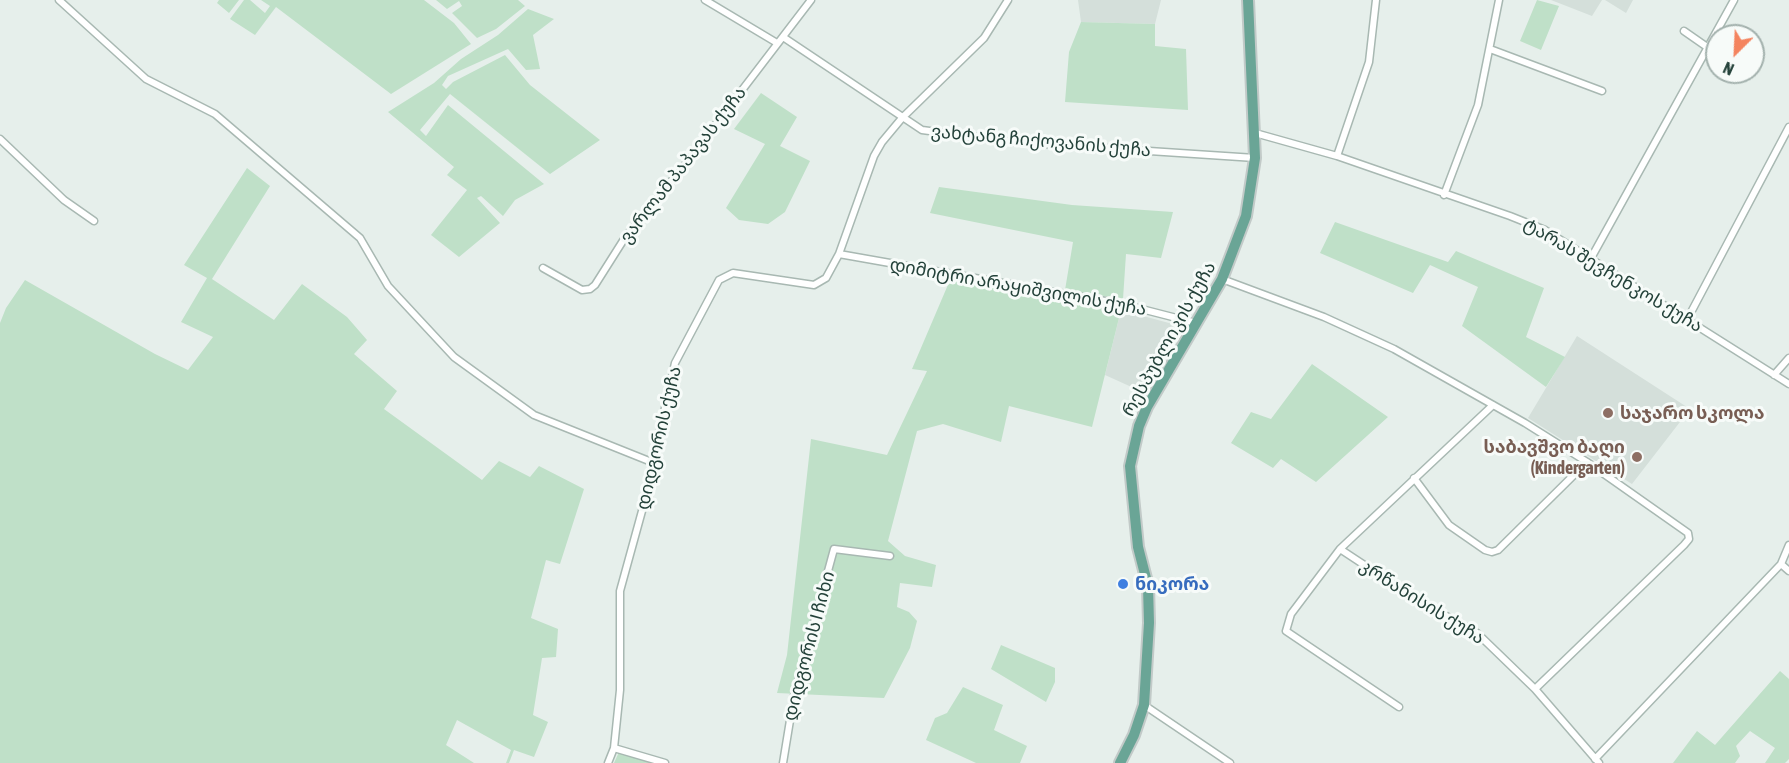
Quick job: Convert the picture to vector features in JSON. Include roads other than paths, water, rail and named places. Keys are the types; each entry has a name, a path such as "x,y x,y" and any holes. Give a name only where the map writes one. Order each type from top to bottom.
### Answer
{"main road":[{"name":"რესპუბლიკის ქუჩა","path":"1120,763 1134,735 1144,705 1149,623 1148,586 1138,547 1130,466 1139,426 1147,407 1222,279 1246,216 1255,158 1248,0"}],"street":[{"path":"58,0 146,79 215,114 360,238 388,286 454,357 534,415 654,463"},
{"path":"705,0 777,43"},
{"name":"ვარლამ პაპავას ქუჩა","path":"543,268 582,290 595,285 626,236 687,162 811,0"},
{"name":"დიდგორის ქუჩა","path":"608,763 614,748 620,690 620,591 654,463 675,363 718,280 733,273 814,285 826,278 839,254 874,156 902,118 984,38 1008,0"},
{"path":"1337,156 1369,62 1376,0"},
{"path":"1444,195 1478,105 1499,0"},
{"path":"1720,24 1734,0"},
{"path":"1684,32 1705,46"},
{"name":"ვახტანგ ჩიქოვანის ქუჩა","path":"783,37 922,130 1012,142 1255,158"},
{"path":"1490,49 1602,91"},
{"path":"1590,260 1705,51"},
{"path":"1688,318 1789,127"},
{"name":"ტარას შევჩენკოს ქუჩა","path":"1255,133 1337,156 1545,230 1590,260 1688,318 1789,384"},
{"path":"0,139 64,200 94,221"},
{"name":"დიმიტრი არაყიშვილის ქუჩა","path":"839,254 1122,304 1196,323"},
{"path":"1222,279 1324,317 1394,348 1587,462 1688,533 1689,539 1535,689"},
{"path":"1774,375 1789,357"},
{"path":"1399,707 1286,631 1291,614 1340,549 1493,405"},
{"path":"1414,478 1449,525 1485,550 1492,552 1498,550 1587,462"},
{"path":"1597,761 1781,564 1789,545"},
{"name":"დიდგორის I ჩიხი","path":"783,763 794,696 834,549 890,556"},
{"name":"კრწანისის ქუჩა","path":"1340,549 1419,601 1477,633 1535,689 1597,761"},
{"path":"1781,564 1789,571"},
{"path":"1144,705 1230,763"},
{"path":"614,748 665,763"}],"place":[{"name":"საჯარო სკოლა","path":"1608,413"},
{"name":"საბავშვო ბაღი (Kindergarten)","path":"1637,457"},
{"name":"ნიკორა","path":"1123,584"}]}
